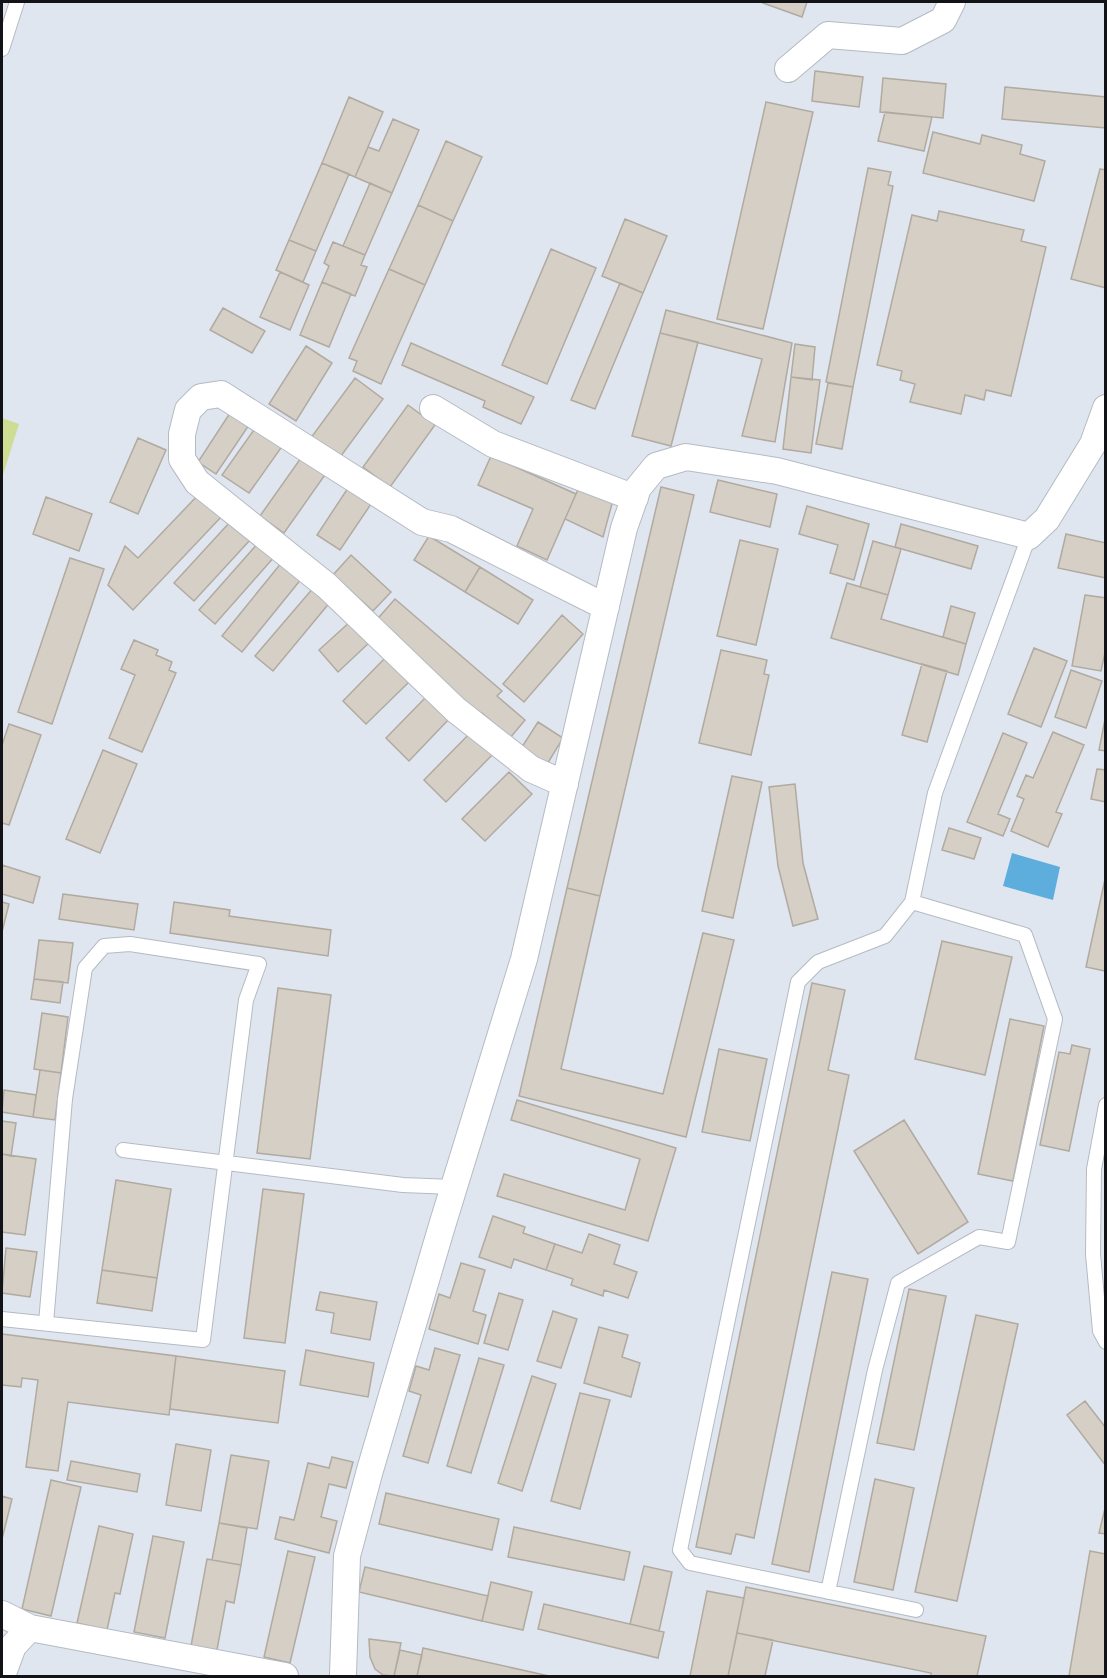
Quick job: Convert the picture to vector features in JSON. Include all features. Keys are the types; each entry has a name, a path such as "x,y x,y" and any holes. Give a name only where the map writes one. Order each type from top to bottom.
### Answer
{"street":[{"path":"788,69 828,35 902,42 943,20 952,2"},
{"path":"565,784 531,769 456,710 327,586 197,482 182,459 183,434 188,410 201,397 221,394 422,522 451,530 606,607"},
{"path":"434,408 493,444 635,498"},
{"path":"340,1676 346,1556 369,1470 453,1187 524,959 624,528 638,488 656,466 686,457 777,471 1029,536 1047,519 1093,444 1106,408"},
{"path":"2,1614 30,1628 285,1677"},
{"path":"2,1677 13,1646 30,1628"}],"lane":[{"path":"2,48 17,2"},
{"path":"916,1610 690,1563 680,1550 798,982 818,962 885,936 912,902 935,793 1029,536"},
{"path":"828,1592 875,1370 898,1283 979,1237 1008,1242 1055,1019 1025,935 912,902"},
{"path":"2,1319 203,1340 246,1000 259,964 130,944 104,946 85,968 65,1100 46,1323"},
{"path":"1106,1105 1094,1169 1093,1254 1100,1331 1106,1342"},
{"path":"123,1150 403,1185 453,1187"}],"green space":[{"path":"2,418 19,424 2,478"}],"water":[{"path":"1012,853 1060,867 1053,900 1003,886"}],"building":[{"path":"764,2 807,2 802,17"},
{"path":"815,71 863,77 859,107 812,101"},
{"path":"883,78 946,84 943,118 880,112"},
{"path":"1005,87 1106,97 1106,128 1002,119"},
{"path":"349,97 383,112 355,177 322,163"},
{"path":"766,102 813,112 763,329 717,319"},
{"path":"885,112 932,117 924,151 878,141"},
{"path":"393,119 419,130 392,193 355,177 368,147 379,151"},
{"path":"933,132 980,144 982,135 1022,145 1020,154 1045,161 1034,201 923,173"},
{"path":"446,141 482,157 453,221 418,205"},
{"path":"322,163 349,174 316,251 289,240"},
{"path":"868,168 891,172 888,185 893,186 853,387 826,382"},
{"path":"1100,169 1106,170 1106,288 1071,279"},
{"path":"370,183 392,193 365,255 343,246"},
{"path":"418,205 453,221 425,285 389,269"},
{"path":"939,211 1024,230 1021,241 1046,247 1011,396 986,390 984,400 965,395 961,414 910,402 915,384 900,380 902,371 877,365 912,215 937,221"},
{"path":"625,219 667,236 643,293 602,276"},
{"path":"289,240 316,251 303,282 276,270"},
{"path":"333,242 365,255 361,265 367,267 355,296 322,282 329,266 324,263"},
{"path":"551,249 596,268 547,384 502,365"},
{"path":"389,269 425,285 381,384 353,371 357,361 349,358"},
{"path":"280,272 309,285 290,330 260,317"},
{"path":"322,282 351,294 329,347 300,335"},
{"path":"620,283 643,293 595,409 571,400"},
{"path":"223,308 265,331 252,353 210,330"},
{"path":"666,310 792,343 775,442 742,436 762,359 660,333"},
{"path":"660,333 698,342 671,446 632,436"},
{"path":"411,343 534,397 521,424 483,407 485,401 402,365"},
{"path":"795,344 815,347 812,380 791,377"},
{"path":"306,346 332,363 296,421 269,404"},
{"path":"791,377 820,380 811,453 783,449"},
{"path":"355,378 383,399 338,460 310,439"},
{"path":"828,383 853,387 842,449 816,444"},
{"path":"408,405 435,425 390,487 363,467"},
{"path":"230,413 249,425 216,474 198,462"},
{"path":"256,427 283,445 249,493 222,475"},
{"path":"138,438 166,450 138,514 110,502"},
{"path":"303,455 327,472 284,533 260,516"},
{"path":"491,456 576,494 547,560 517,546 533,509 478,485"},
{"path":"718,480 777,494 770,527 710,512"},
{"path":"580,485 613,500 603,537 565,519"},
{"path":"661,487 694,495 600,896 567,888"},
{"path":"348,488 371,504 340,550 317,535"},
{"path":"199,494 222,516 133,610 108,585 125,546 138,558"},
{"path":"46,497 92,514 79,551 33,534"},
{"path":"807,506 869,524 854,580 830,573 838,545 799,534"},
{"path":"230,522 250,540 194,601 174,583"},
{"path":"901,524 978,546 971,569 895,547"},
{"path":"1066,534 1106,543 1106,578 1058,568"},
{"path":"429,536 480,567 465,592 414,560"},
{"path":"740,540 778,549 756,645 717,636"},
{"path":"873,541 901,549 888,595 860,587"},
{"path":"259,542 275,556 215,624 199,610"},
{"path":"351,555 391,592 373,611 333,575"},
{"path":"70,558 104,569 52,724 18,712"},
{"path":"282,562 302,578 242,652 222,636"},
{"path":"480,567 533,600 518,624 465,592"},
{"path":"847,583 888,595 881,619 966,644 958,675 831,638"},
{"path":"314,587 331,601 273,671 255,656"},
{"path":"1085,595 1106,598 1106,648 1101,671 1072,666"},
{"path":"395,599 502,691 497,696 525,720 510,738 482,713 478,718 372,625"},
{"path":"951,606 975,613 966,644 943,637"},
{"path":"562,615 583,634 524,702 503,684"},
{"path":"352,620 371,641 338,672 319,650"},
{"path":"134,640 158,650 156,655 172,662 169,670 176,673 142,752 109,738 135,675 121,669"},
{"path":"1034,648 1067,661 1041,727 1008,714"},
{"path":"721,650 767,660 764,674 769,675 751,755 699,743"},
{"path":"385,658 409,682 366,724 343,701"},
{"path":"922,664 947,671 927,742 902,735"},
{"path":"1071,670 1102,681 1086,728 1055,717"},
{"path":"426,697 449,719 409,761 386,738"},
{"path":"1106,714 1106,751 1099,750"},
{"path":"538,722 563,738 546,766 520,750"},
{"path":"9,724 41,735 9,825 2,823 2,745"},
{"path":"473,730 495,752 446,802 424,780"},
{"path":"1053,732 1084,745 1056,812 1062,814 1048,847 1011,831 1024,799 1017,796 1026,775 1033,778"},
{"path":"1003,733 1027,743 998,814 1010,819 1003,836 967,822"},
{"path":"103,750 137,764 100,853 66,839"},
{"path":"1097,769 1106,770 1106,802 1091,799"},
{"path":"509,772 532,794 485,841 462,819"},
{"path":"732,776 762,782 733,918 702,911"},
{"path":"795,784 803,863 818,919 793,926 778,866 769,787"},
{"path":"949,828 981,838 974,859 942,850"},
{"path":"2,865 40,877 33,903 2,894"},
{"path":"1106,879 1105,971 1086,967"},
{"path":"567,888 600,896 561,1069 663,1094 703,933 734,940 686,1137 519,1096"},
{"path":"63,894 138,904 134,930 59,919"},
{"path":"2,902 9,904 2,932"},
{"path":"174,902 230,910 229,916 331,930 328,956 170,933"},
{"path":"39,940 73,943 68,983 34,979"},
{"path":"942,941 1012,957 985,1075 915,1059"},
{"path":"34,979 63,982 60,1003 31,999"},
{"path":"812,983 845,990 828,1070 849,1075 754,1538 736,1534 731,1554 696,1547"},
{"path":"278,988 331,995 310,1159 257,1153"},
{"path":"42,1013 68,1017 61,1073 34,1069"},
{"path":"1010,1019 1044,1026 1013,1181 978,1174"},
{"path":"1072,1045 1090,1049 1069,1151 1040,1145 1059,1052 1070,1054"},
{"path":"719,1049 767,1059 750,1141 702,1132"},
{"path":"40,1070 61,1073 55,1120 33,1117"},
{"path":"4,1090 36,1095 33,1117 2,1112"},
{"path":"517,1100 676,1148 648,1241 497,1196 504,1174 625,1210 640,1159 511,1120"},
{"path":"904,1120 968,1222 918,1254 854,1151"},
{"path":"2,1121 16,1123 11,1156 2,1154"},
{"path":"2,1154 36,1159 25,1235 2,1232"},
{"path":"116,1180 171,1189 157,1278 102,1270"},
{"path":"263,1189 304,1194 285,1343 244,1338"},
{"path":"493,1216 525,1227 523,1233 555,1244 546,1270 514,1259 511,1268 479,1257"},
{"path":"589,1234 620,1245 614,1264 637,1272 628,1298 604,1290 603,1296 571,1285 573,1279 546,1270 555,1244 582,1253"},
{"path":"6,1248 37,1252 30,1297 2,1293"},
{"path":"461,1263 485,1270 473,1311 486,1315 478,1344 429,1329 439,1294 450,1298"},
{"path":"102,1270 157,1278 152,1311 97,1303"},
{"path":"832,1272 868,1279 809,1572 772,1564"},
{"path":"909,1289 946,1296 914,1450 877,1443"},
{"path":"320,1292 377,1302 370,1340 331,1333 334,1313 316,1310"},
{"path":"499,1293 523,1300 508,1350 484,1343"},
{"path":"553,1311 577,1319 561,1368 537,1361"},
{"path":"976,1315 1018,1324 957,1601 915,1592"},
{"path":"599,1327 628,1335 622,1357 640,1363 631,1397 584,1383"},
{"path":"2,1334 176,1356 169,1415 68,1402 58,1471 26,1467 38,1380 22,1378 21,1387 2,1385"},
{"path":"435,1348 460,1355 428,1463 403,1456 421,1395 409,1391 416,1366 429,1370"},
{"path":"306,1350 374,1363 368,1397 300,1385"},
{"path":"176,1356 285,1371 278,1423 170,1409"},
{"path":"479,1358 504,1365 471,1473 447,1466"},
{"path":"532,1376 556,1384 522,1491 498,1483"},
{"path":"580,1393 610,1400 580,1509 551,1501"},
{"path":"1085,1401 1106,1428 1106,1466 1067,1415"},
{"path":"176,1444 211,1450 201,1511 166,1505"},
{"path":"231,1455 269,1461 257,1529 219,1523"},
{"path":"332,1457 353,1462 346,1488 329,1484 321,1517 337,1521 329,1553 275,1539 280,1517 294,1520 308,1463 329,1468"},
{"path":"71,1461 140,1474 137,1492 67,1480"},
{"path":"875,1479 914,1488 893,1590 854,1582"},
{"path":"51,1480 81,1487 51,1616 22,1609"},
{"path":"386,1493 499,1519 492,1550 379,1524"},
{"path":"2,1496 12,1499 2,1539"},
{"path":"1106,1504 1106,1534 1099,1533"},
{"path":"219,1523 247,1528 241,1565 212,1560"},
{"path":"99,1526 133,1534 120,1594 115,1593 107,1630 77,1623"},
{"path":"514,1527 630,1552 624,1580 508,1557"},
{"path":"153,1536 184,1542 165,1638 134,1632"},
{"path":"288,1551 315,1557 290,1663 264,1657"},
{"path":"1090,1551 1106,1554 1106,1676 1069,1676"},
{"path":"207,1559 241,1565 234,1603 226,1601 217,1650 191,1646"},
{"path":"644,1566 672,1572 659,1631 630,1624"},
{"path":"365,1567 488,1596 482,1621 359,1592"},
{"path":"491,1582 532,1592 523,1630 482,1621"},
{"path":"746,1587 986,1636 977,1676 931,1676 931,1673 737,1633"},
{"path":"707,1591 744,1598 728,1676 690,1676"},
{"path":"544,1604 664,1632 658,1658 538,1629"},
{"path":"737,1633 773,1640 765,1676 728,1676"},
{"path":"369,1639 401,1643 394,1676 383,1675 375,1669 370,1657"},
{"path":"423,1648 549,1676 417,1676"},
{"path":"400,1650 422,1655 417,1676 394,1676"}]}
